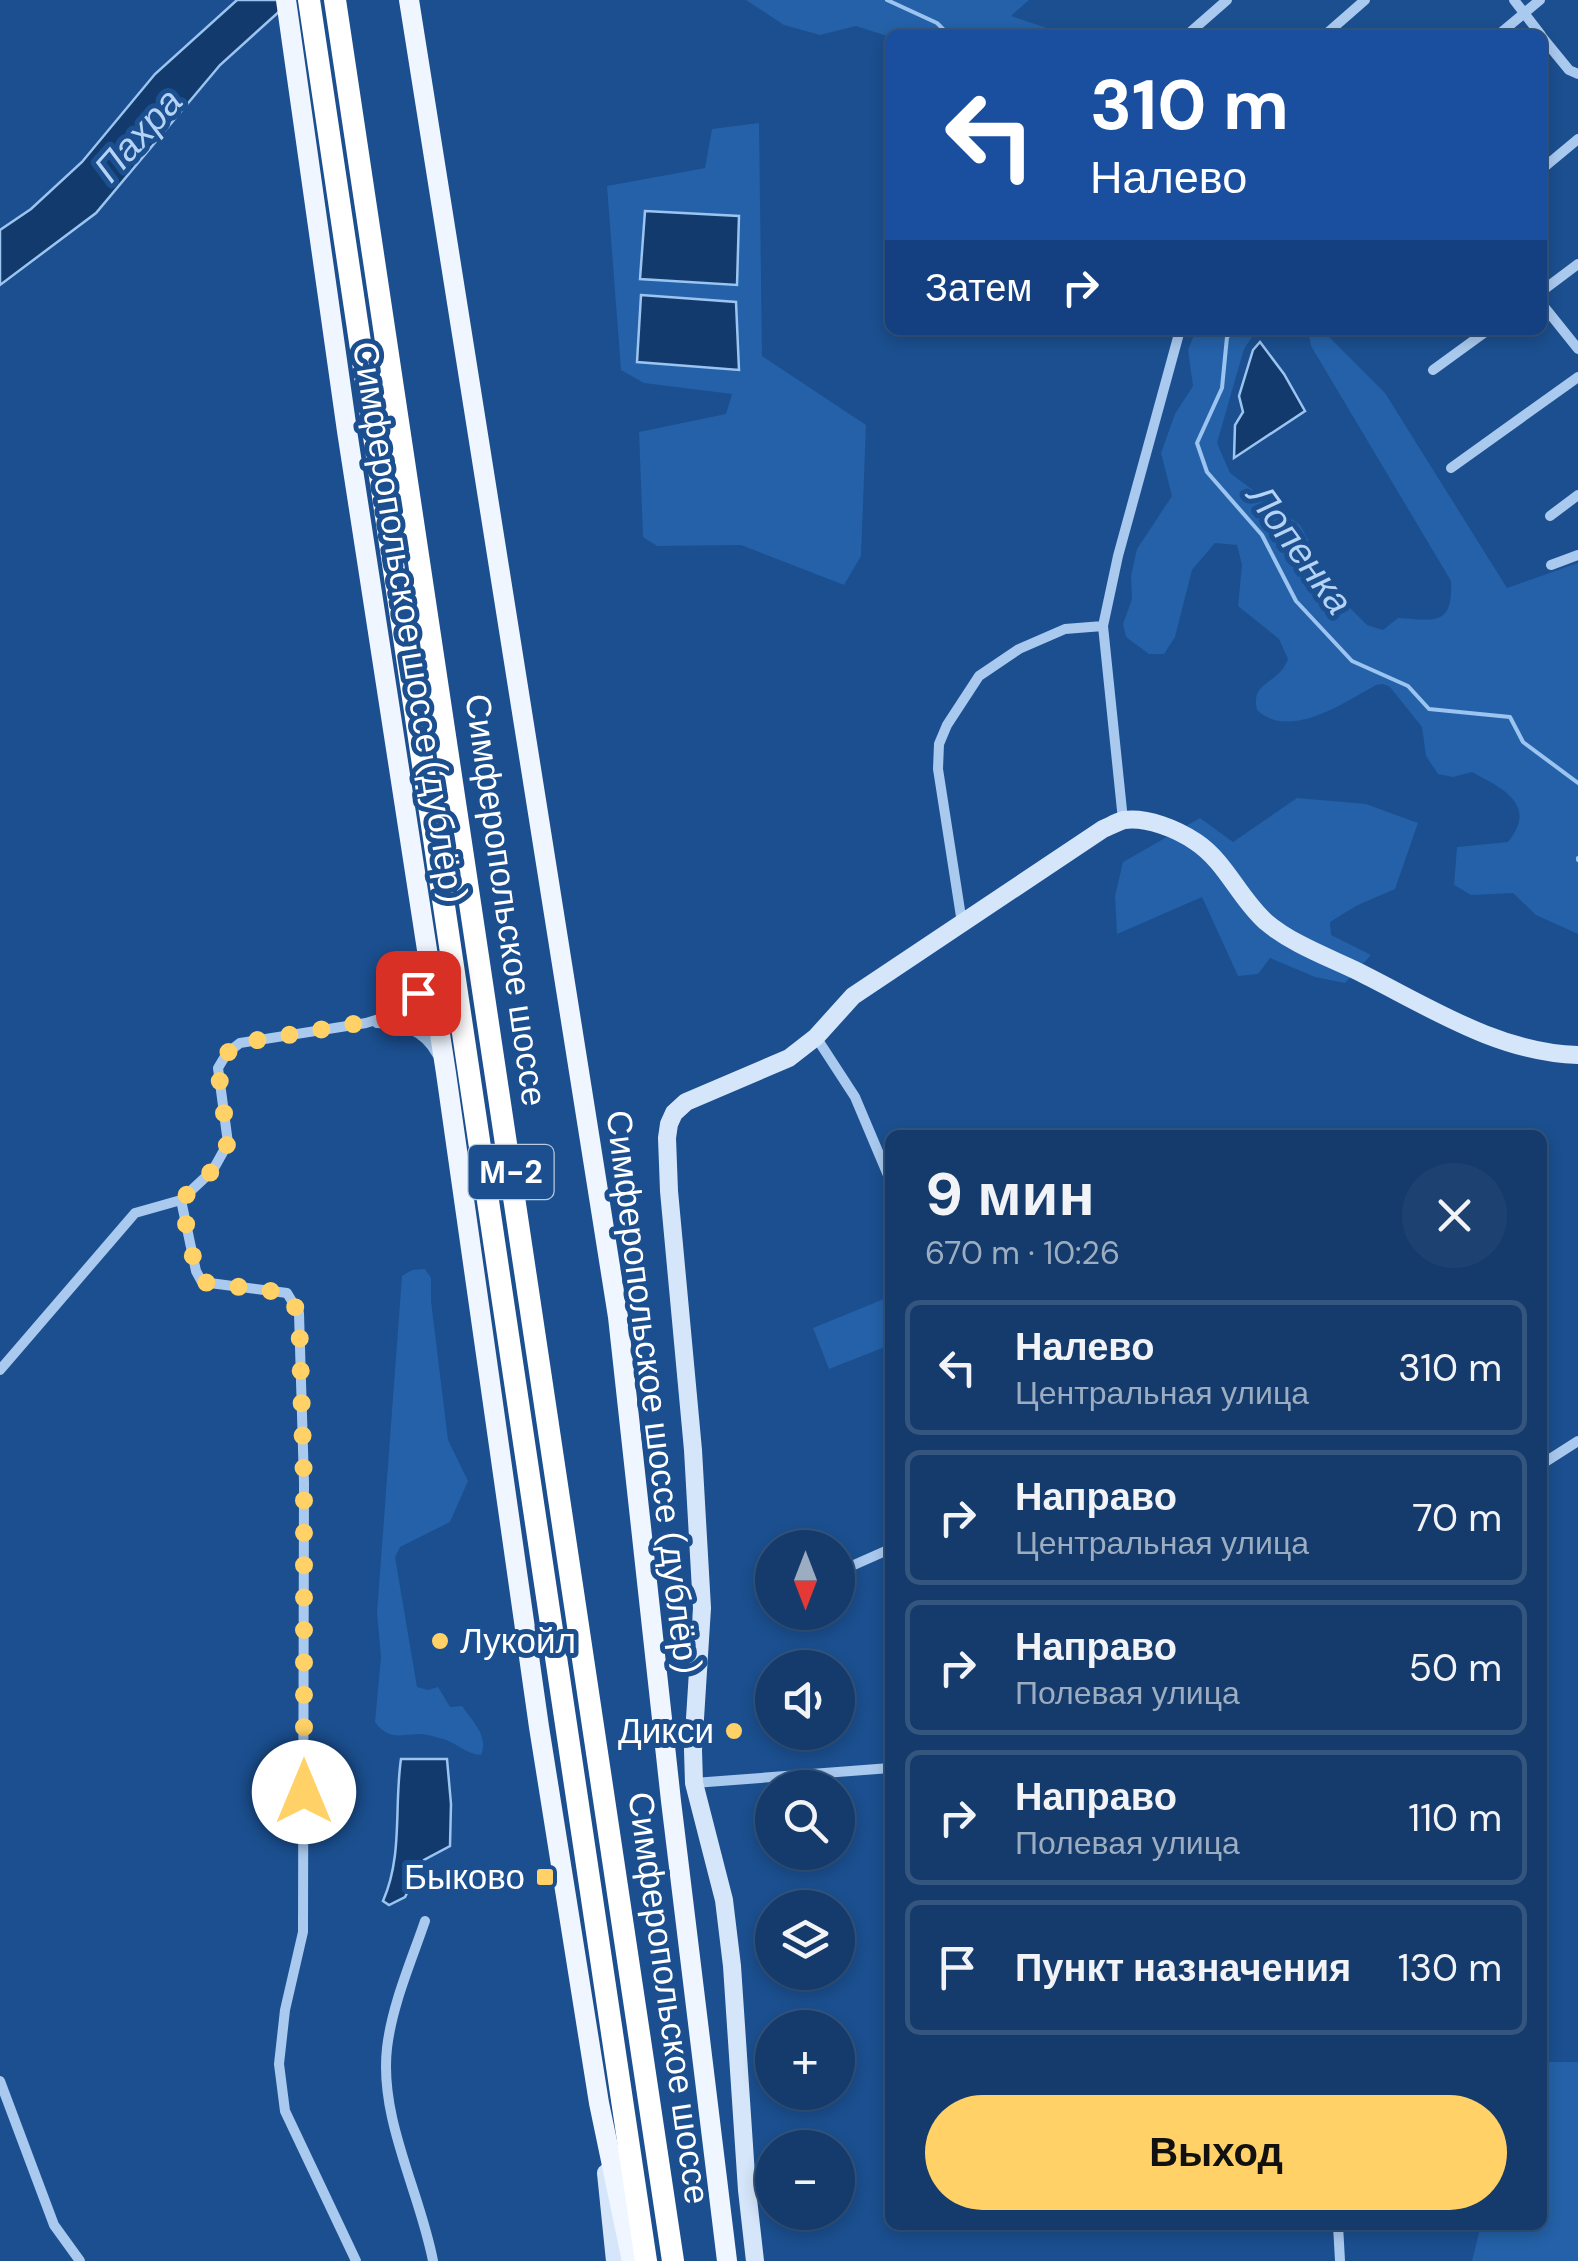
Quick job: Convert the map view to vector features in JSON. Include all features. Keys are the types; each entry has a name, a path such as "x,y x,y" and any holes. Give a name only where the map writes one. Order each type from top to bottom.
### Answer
{"highway":[{"name":"Симферопольское шоссе","path":"309,0 646,2261"},
{"name":"Симферопольское шоссе","path":"335,0 672,2261"}],"main road":[{"name":"Симферопольское шоссе (дублёр)","path":"286,0 539,1726 599,2103 632,2261"},
{"name":"Симферопольское шоссе (дублёр)","path":"410,11 618,1317 727,2261"}],"street":[{"path":"1193,30 1227,0"},
{"path":"1331,30 1366,0"},
{"path":"1514,0 1537,30"},
{"path":"1524,14 1526,0"},
{"path":"1504,30 1540,0"},
{"path":"1547,42 1569,70 1578,74"},
{"path":"1547,165 1578,140"},
{"path":"1547,286 1578,264"},
{"path":"1547,310 1578,349"},
{"path":"1122,820 1103,626 1118,556 1179,335"},
{"path":"1433,370 1481,335"},
{"path":"1452,468 1578,377"},
{"path":"1550,516 1578,495"},
{"path":"1551,565 1578,555"},
{"path":"962,923 938,769 939,744 947,724 972,683 1019,649 1065,629 1103,626"},
{"path":"755,2261 724,1900 694,1783 702,1608 693,1450 669,1192 669,1124 674,1113 686,1102 789,1058 816,1037 853,996 1122,820 1144,820 1195,841 1213,856 1251,908 1284,935 1494,1039 1556,1054 1578,1055"},
{"path":"0,1370 135,1213 181,1200 213,1170 228,1143 218,1068 226,1054 240,1043 366,1022 406,1007 418,993 425,944"},
{"path":"366,1022 407,1026 422,1034 446,1073"},
{"path":"816,1037 855,1098 885,1168"},
{"path":"181,1200 196,1271 202,1282 286,1293 299,1313 304,1520 303,1932 285,2010 279,2064 285,2110 356,2261"},
{"path":"1547,1461 1578,1441"},
{"path":"855,1564 885,1551"},
{"path":"694,1783 885,1768"},
{"path":"424,1921 395,2008 387,2050 389,2102 433,2261"},
{"path":"0,2081 54,2225 80,2261"},
{"path":"599,2103 614,2261"},
{"path":"1338,2230 1340,2261"}],"shaded area":[{"path":"746,0 1029,0 1011,16 1053,30 885,30 885,35 856,26 820,35 784,25"},
{"path":"759,123 762,356 866,425 861,556 844,585 741,545 657,546 643,537 639,432 726,414 732,394 644,383 621,370 607,186 705,168 712,129"},
{"path":"1194,335 1254,335 1244,349 1217,443 1230,473 1300,525 1335,589 1367,625 1383,630 1398,618 1439,618 1449,606 1451,581 1311,346 1309,335 1327,335 1385,393 1507,588 1578,563 1578,934 1536,915 1513,893 1471,895 1454,885 1457,847 1508,842 1517,829 1518,807 1504,791 1472,772 1453,777 1438,774 1426,756 1422,727 1390,687 1376,685 1333,709 1301,720 1270,719 1257,710 1257,693 1284,668 1288,659 1279,639 1238,606 1242,565 1237,545 1215,543 1192,570 1175,637 1164,654 1149,654 1126,637 1123,624 1132,599 1131,576 1137,549 1172,496 1161,453 1175,414 1193,386 1188,350"},
{"path":"1297,798 1366,804 1418,823 1395,889 1330,922 1331,935 1371,955 1345,983 1315,977 1270,958 1258,974 1238,976 1202,897 1117,934 1115,896 1123,862 1200,818 1233,842"},
{"path":"425,1269 431,1278 448,1440 468,1481 450,1522 400,1547 395,1557 417,1687 438,1687 450,1707 462,1706 481,1735 481,1755 428,1735 389,1734 375,1722 381,1657 377,1613 402,1276"},
{"path":"885,1302 885,1347 829,1369 813,1328"},
{"path":"1547,2062 1578,2062 1578,2261 1472,2261 1480,2230 1547,2230"}],"water":[{"name":"Пахра","path":"237,0 292,0 220,65 96,213 0,285 0,230 31,209 82,162 155,74"},
{"path":"645,211 739,216 737,285 640,279"},
{"path":"641,295 736,302 739,370 637,362"},
{"path":"1260,342 1305,411 1234,458 1235,425 1243,412 1239,396 1253,350"},
{"path":"401,1759 447,1759 450,1846 424,1860 405,1897 389,1905 383,1901 396,1849"}],"waterway":[{"name":"Лопенка","path":"887,0 944,30"},
{"name":"Лопенка","path":"1230,335 1222,388 1197,443 1207,472 1262,535 1296,601 1352,661 1408,686 1429,709 1510,717 1523,742 1578,783"}],"place":[{"name":"Лукойл","path":"440,1641"},
{"name":"Дикси","path":"734,1731"},
{"name":"Быково","path":"545,1877"}],"route":[{"path":"304,1792 304,1483 299,1313 286,1293 202,1282 196,1271 181,1200 213,1170 228,1143 218,1068 226,1054 240,1043 389,1016 406,1007 418,993"}]}
